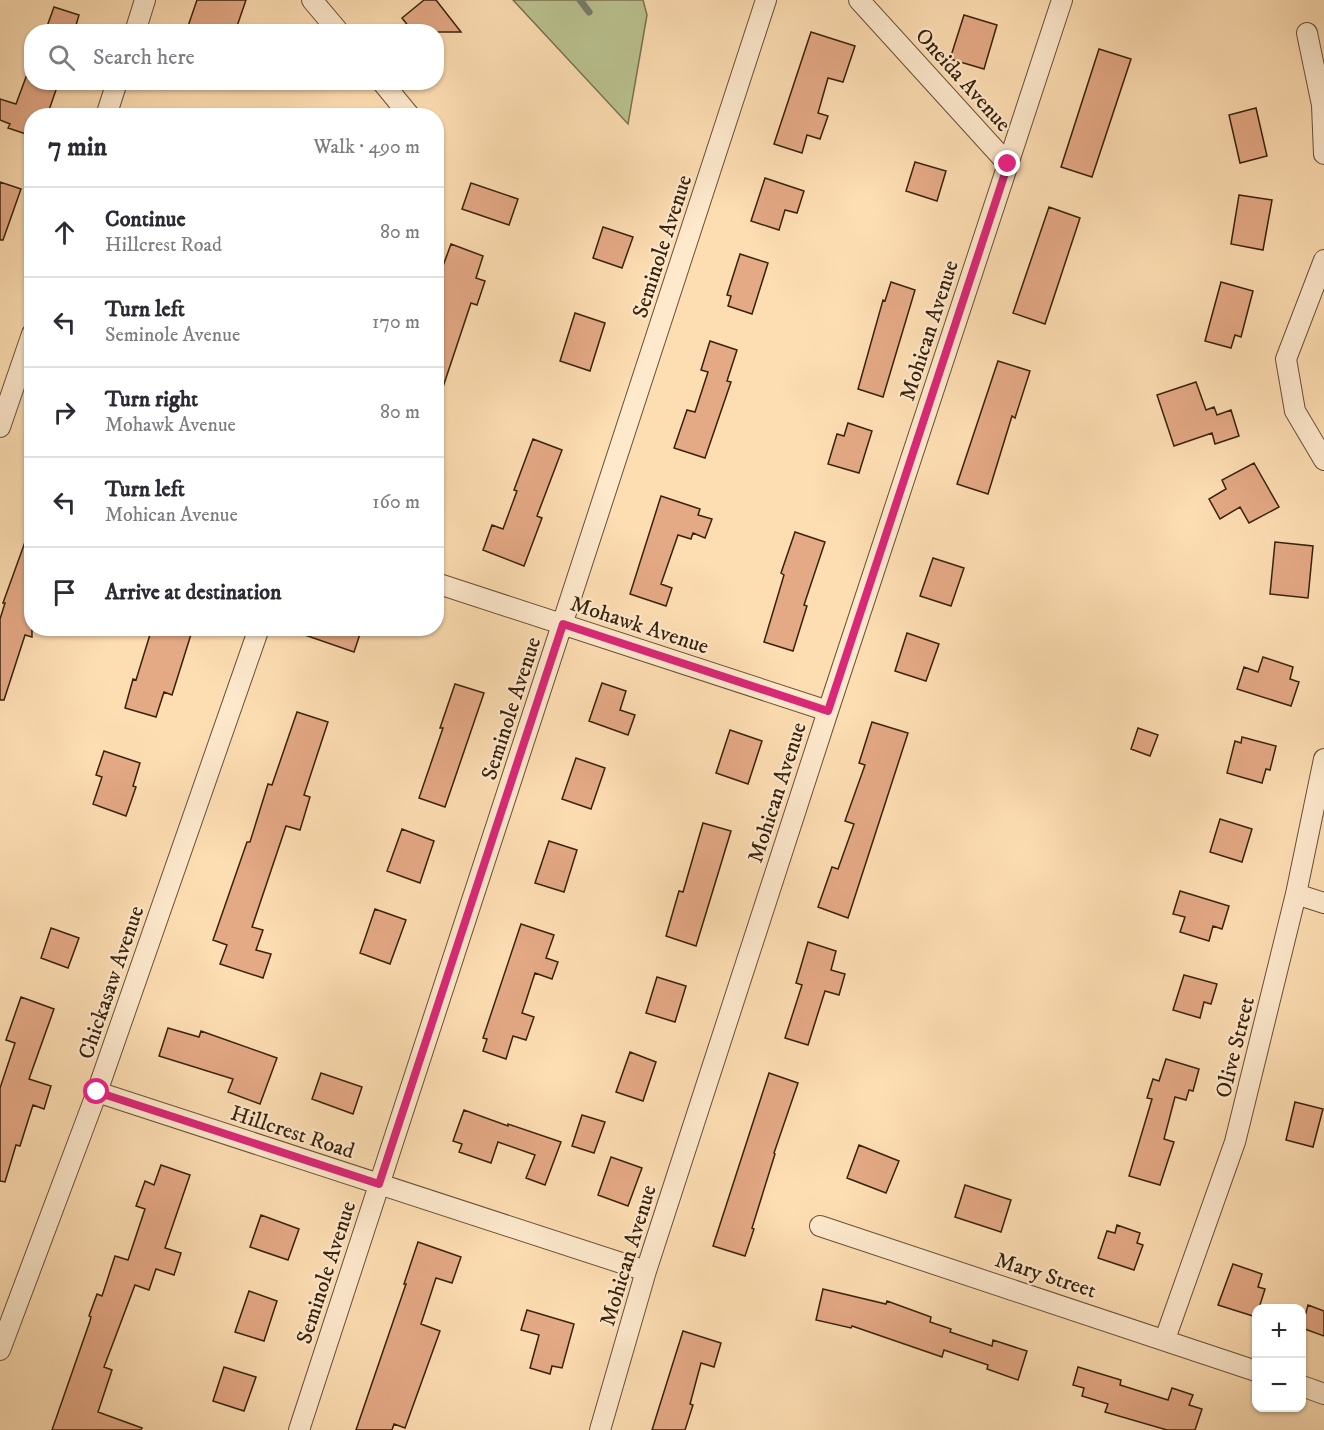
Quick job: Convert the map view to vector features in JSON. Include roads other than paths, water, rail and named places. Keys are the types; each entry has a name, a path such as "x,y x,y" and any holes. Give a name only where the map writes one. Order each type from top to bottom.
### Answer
{"street":[{"path":"138,24 146,0"},
{"path":"312,0 332,24"},
{"name":"Seminole Avenue","path":"299,1430 766,0"},
{"name":"Oneida Avenue","path":"859,0 1008,164"},
{"name":"Mohican Avenue","path":"600,1430 646,1271 1062,0"},
{"path":"1307,33 1322,105 1324,154"},
{"path":"109,108 114,90"},
{"path":"389,90 404,108"},
{"path":"1324,260 1286,359 1295,411 1324,460"},
{"path":"0,427 24,357"},
{"name":"Mohawk Avenue","path":"444,586 828,711"},
{"name":"Chickasaw Avenue","path":"0,1350 97,1092 256,636"},
{"name":"Olive Street","path":"1165,1339 1235,1142 1296,894 1324,759"},
{"path":"1296,894 1324,903"},
{"name":"Hillcrest Road","path":"97,1092 646,1271"},
{"name":"Mary Street","path":"820,1226 1252,1369"},
{"path":"1306,1387 1324,1394"}],"waterway":[{"path":"580,0 589,12"}]}
